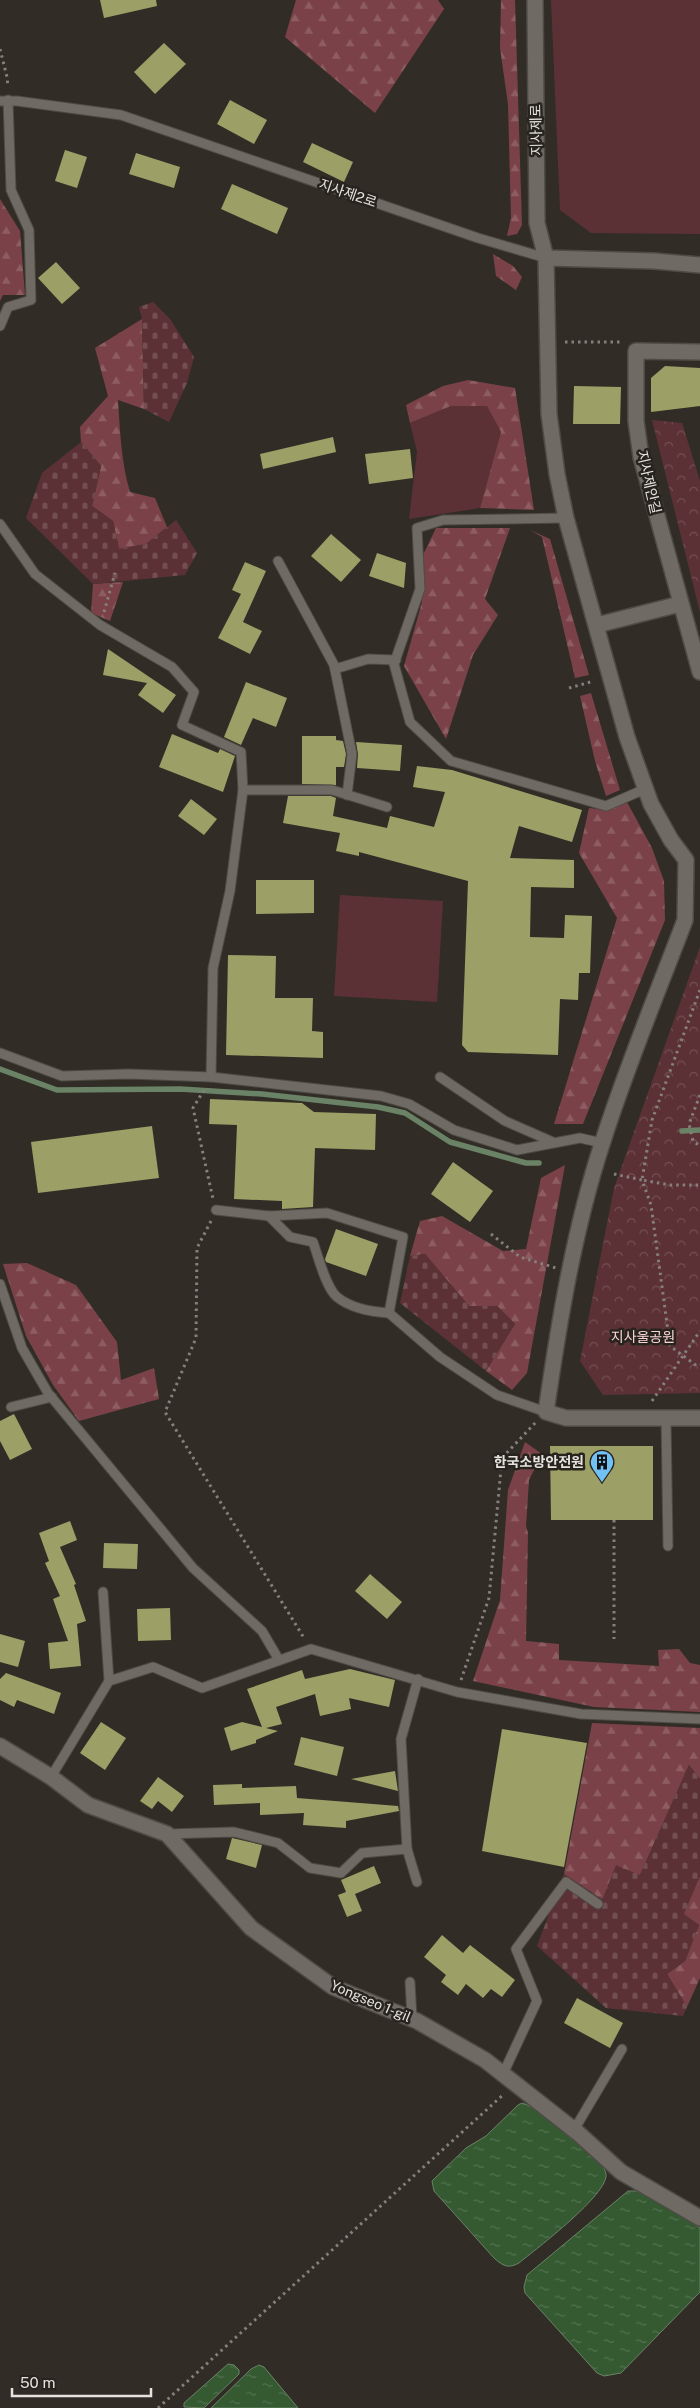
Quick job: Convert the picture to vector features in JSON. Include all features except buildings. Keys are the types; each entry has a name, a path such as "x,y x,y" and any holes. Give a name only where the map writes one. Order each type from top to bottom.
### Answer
{"street":[{"name":"지사제로","path":"535,0 537,223 546,258 549,414 557,474 566,518 627,737 651,804 671,840 693,857"},
{"name":"지사제2로","path":"546,258 654,261 700,265"},
{"name":"지사제안길","path":"700,352 636,351 636,414 642,457 680,604 700,672"},
{"path":"597,625 680,604"},
{"path":"693,857 685,920 602,1143 586,1199 546,1412 566,1418 700,1418"},
{"name":"Yongseo 1-gil","path":"0,1746 51,1777 88,1805 167,1834 250,1928 333,1987 412,2018 485,2060 574,2130 621,2172 700,2218"}],"lane":[{"name":"지사제2로","path":"4,101 121,115 478,238 546,258"},
{"path":"0,326 8,307 31,300 29,230 11,190 4,101"},
{"path":"566,518 443,520 417,528 420,590 394,664 410,722 451,761 606,806 646,789"},
{"path":"0,524 35,574 100,625 172,667 194,692 182,725 241,752 243,790 230,891 213,968 211,1077"},
{"path":"278,561 335,669 352,754 347,795"},
{"path":"335,669 368,659 396,660"},
{"path":"243,790 332,790 387,807"},
{"path":"0,1053 62,1076 129,1074 211,1077 381,1096 409,1104 454,1130 517,1150 580,1138 602,1143"},
{"path":"440,1077 505,1122 553,1142"},
{"path":"216,1210 270,1216 327,1213 403,1237 389,1313"},
{"path":"270,1216 290,1237 314,1242 323,1270 336,1296 366,1311 389,1313 440,1357 497,1395 546,1412"},
{"path":"0,1284 22,1348 52,1397 193,1568 262,1631 280,1660"},
{"path":"11,1407 52,1397"},
{"path":"666,1418 668,1546"},
{"path":"51,1777 109,1681 103,1592"},
{"path":"109,1681 153,1667 202,1688 311,1649 457,1692 581,1714 700,1719"},
{"path":"417,1882 407,1848 401,1739 418,1680"},
{"path":"167,1834 234,1832 278,1843 310,1868 341,1873 362,1853 407,1848"},
{"path":"503,2074 537,2001 516,1950 566,1882 598,1904"},
{"path":"410,1982 412,2018"},
{"path":"574,2130 622,2050"}],"path":[{"path":"0,49 7,77 4,101"},
{"path":"565,342 624,342"},
{"path":"100,625 115,573"},
{"path":"568,688 611,676"},
{"path":"700,990 652,1120 642,1180 651,1205 670,1346 698,1366 700,1365"},
{"path":"700,1095 689,1124 694,1141 700,1146"},
{"path":"197,1102 193,1108 216,1210 197,1248 196,1338 165,1412 311,1649"},
{"path":"614,1174 670,1185 700,1185"},
{"path":"491,1234 520,1257 571,1272"},
{"path":"652,1401 700,1331"},
{"path":"457,1692 489,1598 502,1458 546,1412"},
{"path":"614,1520 614,1639"},
{"path":"158,2408 515,2084"}],"green space":[{"path":"296,0 438,0 444,9 375,113 285,37"},
{"path":"501,0 515,0 522,225 517,234 507,236 511,218 508,104 500,48"},
{"path":"551,0 700,0 700,234 591,233 560,210"},
{"path":"0,199 20,231 25,295 3,295 0,301"},
{"path":"493,254 513,266 522,277 516,290 496,276"},
{"path":"153,302 170,319 194,357 187,383 169,422 144,409 142,319 139,307"},
{"path":"142,319 144,409 118,400 121,446 130,492 155,498 167,527 146,544 119,549 113,521 92,506 101,466 81,442 80,427 108,396 95,348"},
{"path":"468,380 515,388 534,510 480,508 501,432 487,406 451,406 410,423 406,405 443,386"},
{"path":"451,406 487,406 501,432 480,508 409,519 417,452 410,423"},
{"path":"652,420 682,423 700,481 700,612"},
{"path":"81,442 101,466 92,506 113,521 119,549 146,544 176,520 197,553 185,575 93,584 26,518 42,473"},
{"path":"436,528 510,528 485,599 498,615 473,655 446,739 404,666 422,602 423,555"},
{"path":"530,530 550,539 589,675 575,678 542,537"},
{"path":"123,582 110,621 91,613 93,584"},
{"path":"591,693 620,790 606,796 595,761 580,696"},
{"path":"627,802 652,848 664,881 665,920 583,1124 554,1124 617,918 579,853 589,808 606,810"},
{"path":"340,895 443,901 437,1002 334,996"},
{"name":"지사울공원","path":"700,947 700,1393 603,1395 580,1361 614,1188"},
{"path":"565,1165 527,1373 512,1390 486,1371 515,1324 497,1306 469,1306 425,1254 410,1256 420,1221 442,1216 503,1251 526,1249 541,1178"},
{"path":"425,1254 469,1306 497,1306 515,1324 486,1371 400,1303 410,1256"},
{"path":"27,1263 76,1285 117,1342 121,1380 154,1368 159,1399 79,1421 53,1385 26,1336 3,1264"},
{"path":"525,1442 542,1454 529,1480 526,1526 528,1533 526,1641 559,1644 559,1660 659,1666 658,1650 679,1649 690,1663 700,1665 700,1712 594,1707 473,1681 500,1600 508,1490"},
{"path":"592,1723 700,1728 700,1779 689,1765 640,1875 603,1900 564,1874"},
{"path":"689,1765 700,1779 700,1876 684,1914 699,1925 685,1961 667,1974 687,2007 683,2016 606,2008 537,1946 564,1874 602,1900 616,1865 640,1875"},
{"path":"700,1876 700,1978 687,2007 667,1974 685,1961 699,1925 683,1914"}],"water":[{"path":"522,2103 540,2113 592,2154 601,2164 606,2174 604,2183 596,2194 570,2221 519,2263 509,2266 503,2265 494,2258 434,2191 432,2181 466,2148 486,2136"},
{"path":"628,2191 641,2191 700,2228 700,2292 621,2373 604,2376 597,2373 525,2293 524,2287 527,2275"},
{"path":"228,2364 234,2365 239,2370 239,2374 204,2408 184,2407 184,2403"},
{"path":"259,2365 264,2367 298,2408 211,2408 251,2369"}],"waterway":[{"path":"0,1069 57,1090 180,1089 262,1094 378,1107 405,1113 450,1142 526,1163 539,1163"},
{"path":"682,1131 700,1130"}],"place":[{"name":"한국소방안전원","path":"602,1483"}]}
